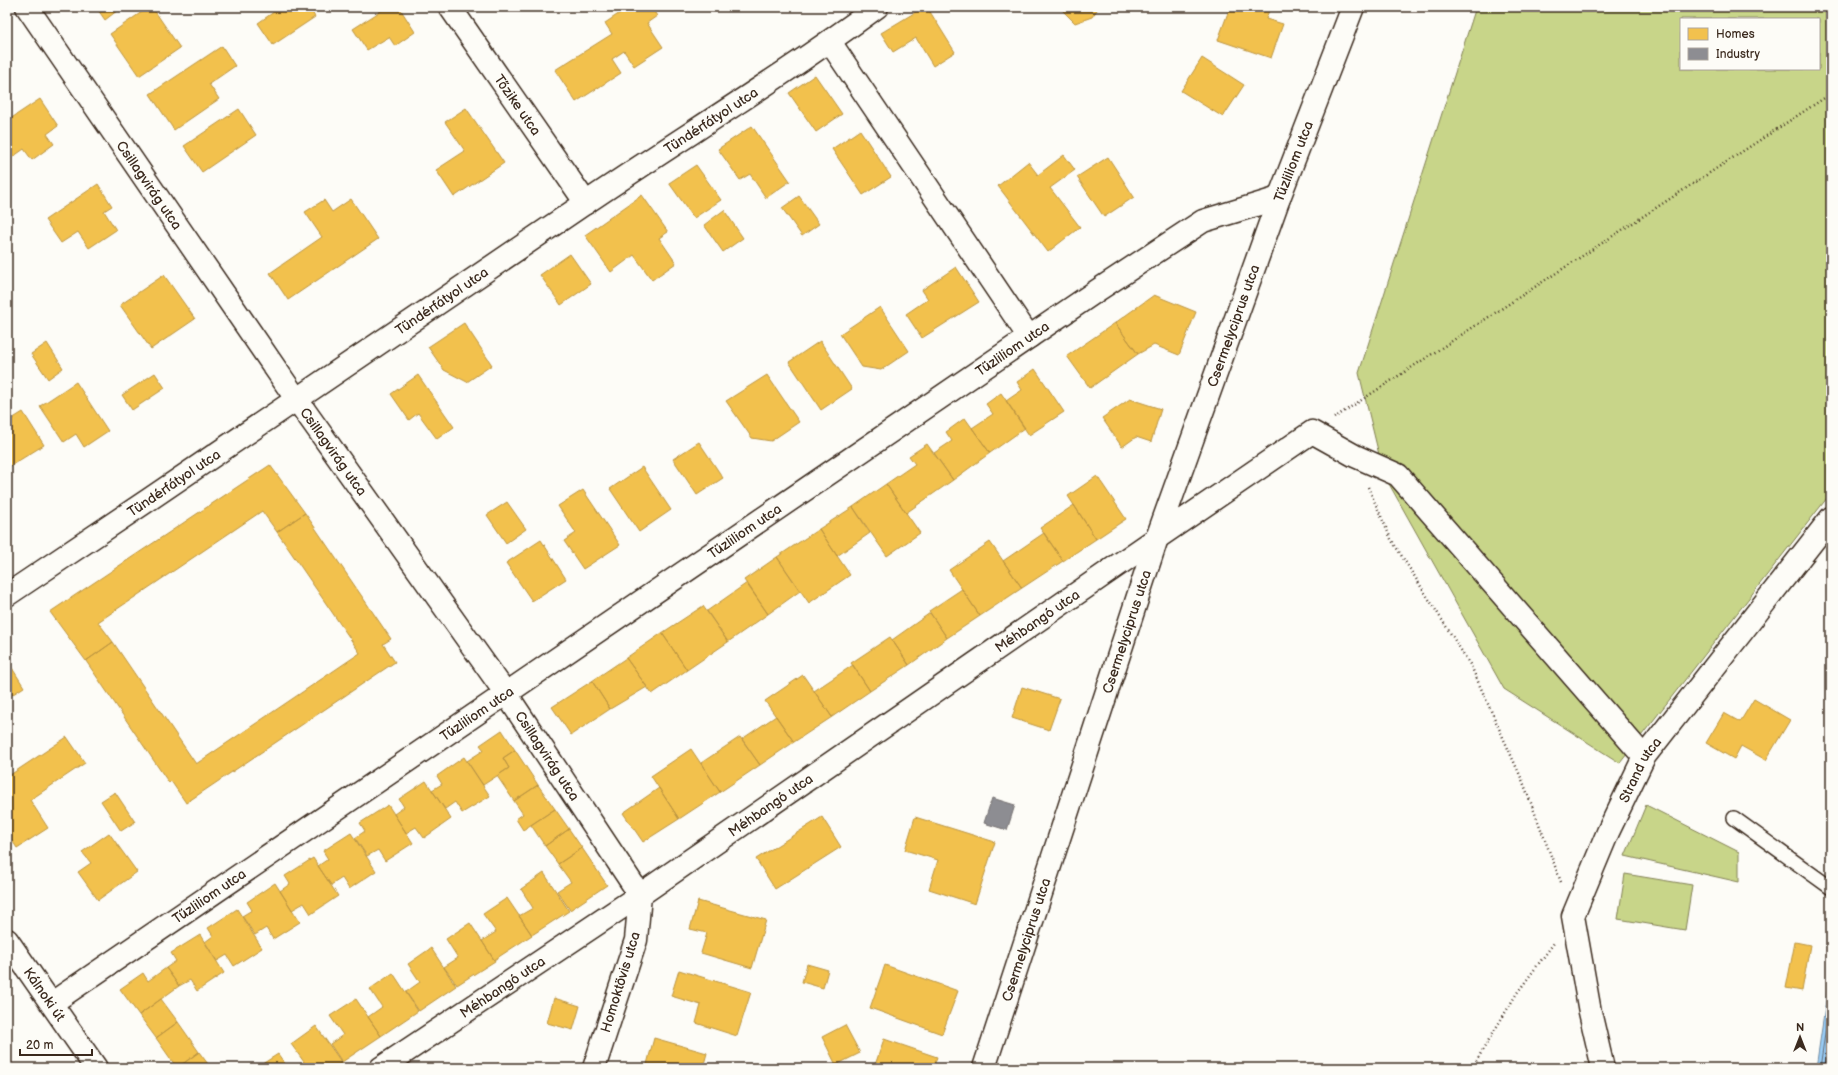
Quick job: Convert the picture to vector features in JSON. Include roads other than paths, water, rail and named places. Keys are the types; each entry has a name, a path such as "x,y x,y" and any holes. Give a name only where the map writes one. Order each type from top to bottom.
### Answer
{"street":[{"name":"Csillagvirág utca","path":"27,7 297,400 507,695 640,895"},
{"name":"Tőzike utca","path":"450,7 586,203"},
{"name":"Tündérfátyol utca","path":"7,596 586,203 830,42 877,7"},
{"name":"Tűzliliom utca","path":"52,1003 507,695 1029,337 1203,222 1279,198 1353,7"},
{"path":"830,42 1029,337"},
{"name":"Csermelyciprus utca","path":"984,1068 1156,538 1279,198"},
{"name":"Méhbangó utca","path":"381,1068 640,895 1156,538 1312,432 1355,456 1398,475 1644,757"},
{"name":"Strand utca","path":"1603,1068 1590,1012 1573,916 1608,832 1644,757 1831,518"},
{"name":"Homoktövis utca","path":"594,1068 636,940 640,895"},
{"name":"Kálnoki út","path":"7,940 96,1068"}],"lane":[{"path":"1734,818 1831,888"}],"water":[{"path":"1831,970 1831,1068 1816,1068 1830,974"}]}
